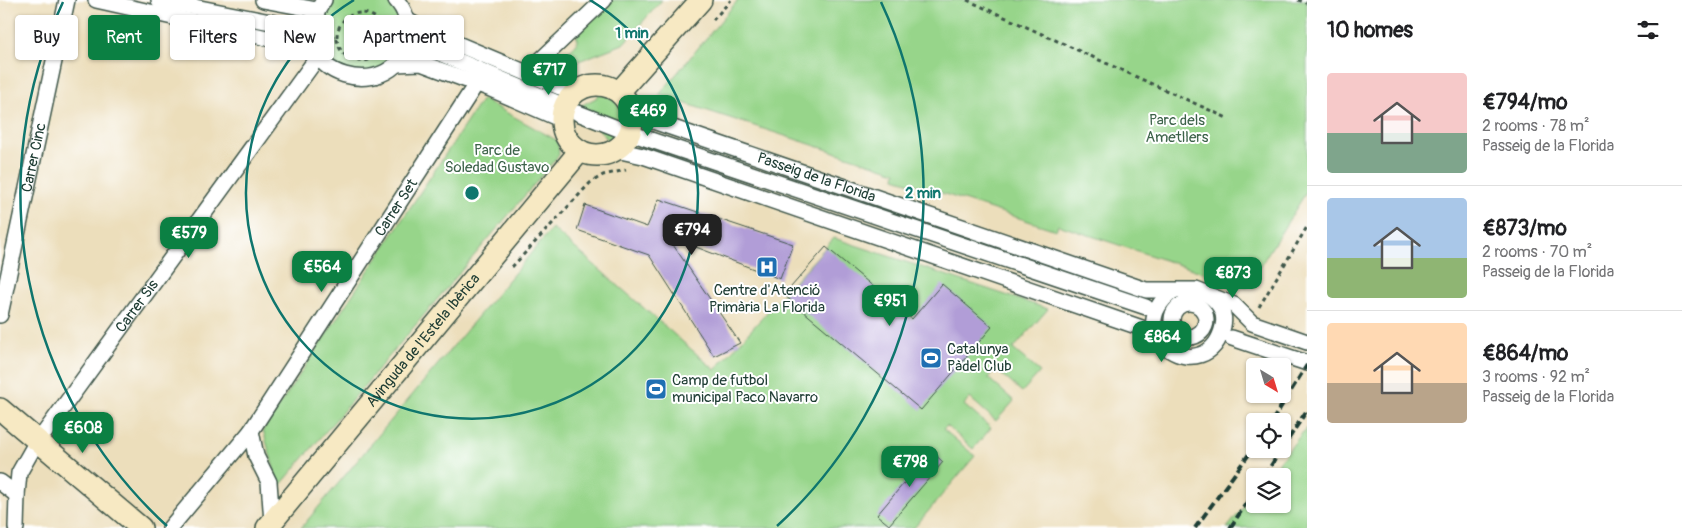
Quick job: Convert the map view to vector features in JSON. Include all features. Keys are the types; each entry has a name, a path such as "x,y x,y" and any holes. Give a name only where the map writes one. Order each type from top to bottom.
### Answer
{"main road":[{"path":"625,101 700,0"},
{"path":"590,85 602,85 625,101 633,121 630,133 616,150 592,156 579,152 567,142 562,131 564,106 575,91 590,85"},
{"name":"Avinguda de l'Estela Ibèrica","path":"270,525 579,152"},
{"path":"0,409 141,528"}],"street":[{"name":"Carrer Cinc","path":"0,315 67,0"},
{"path":"96,0 265,41"},
{"path":"159,0 265,21"},
{"path":"262,0 320,5"},
{"path":"527,72 604,0"},
{"path":"321,60 330,69 345,76 364,79 380,75 396,64 407,44 404,7"},
{"path":"404,7 429,32 575,91"},
{"name":"Carrer Sis","path":"27,458 309,60"},
{"path":"454,60 565,112"},
{"path":"396,64 421,63 476,84 619,129"},
{"name":"Carrer Set","path":"170,528 251,431 476,84"},
{"name":"Passeig de la Florida","path":"625,101 653,121 1130,285 1146,290 1174,291 1186,289 1207,294 1307,342"},
{"name":"Passeig de la Florida","path":"636,135 1146,307"},
{"path":"616,150 643,156 1140,326 1156,335"},
{"path":"1174,291 1162,300 1156,310 1153,323 1156,335 1163,346 1176,355 1190,357 1205,352 1216,345 1213,327 1221,308 1216,300 1207,294"},
{"name":"Passeig de la Florida","path":"1213,327 1205,313 1194,304 1179,306 1169,315 1173,328 1182,336 1195,337 1213,327 1254,317"},
{"path":"1232,338 1307,363"},
{"path":"251,431 256,456 269,482 270,525"},
{"path":"17,495 0,482 11,475 27,458"},
{"path":"16,528 19,473 27,458"}],"path":[{"path":"967,0 1227,118"},
{"path":"1298,0 1307,3"},
{"path":"362,13 372,16 380,22 386,30 386,39 377,56 366,60 356,60 346,56 340,49 336,41 336,32 342,22 350,15 362,13"},
{"path":"507,273 590,183 603,175 637,169 643,156"},
{"path":"1254,317 1307,227"}],"green space":[{"path":"324,0 396,0 400,15 344,15 344,60 393,60 379,75 330,69 326,60 334,60 334,15 318,15"},
{"path":"613,0 662,0 623,44 571,64 567,53 577,44 577,34"},
{"name":"Parc dels Ametllers","path":"738,0 1307,0 1307,191 1247,287 1058,225 1056,230 895,178 896,172 659,95"},
{"path":"602,85 623,98 629,105 632,113 629,130 616,150 580,106 596,98"},
{"name":"Parc de Soledad Gustavo","path":"482,99 558,141 559,155 279,487 263,430"},
{"name":"Camp de futbol municipal Paco Navarro","path":"552,228 715,370 834,238 1048,309 1013,349 1040,372 1022,392 995,369 988,378 1014,401 996,421 970,398 964,405 991,428 973,449 947,426 943,429 975,456 914,528 301,528"},
{"path":"1307,427 1307,528 1227,528 1246,504 1246,513 1291,513 1291,468 1274,468 1282,458 1291,458 1291,447"}],"building":[{"name":"Centre d'Atenció Primària La Florida","path":"659,199 793,244 780,279 667,236 740,343 714,356 649,255 577,230 585,205 647,227"},
{"path":"826,247 912,319 942,284 992,327 921,410 784,295"},
{"path":"931,451 943,462 889,525 877,515"}],"railway":[{"path":"1277,413 1307,365"},
{"path":"1291,435 1307,410"},
{"path":"1195,528 1246,458"},
{"path":"1269,468 1276,458"},
{"path":"1230,528 1246,504"}],"place":[{"name":"Centre d'Atenció Primària La Florida","path":"767,267"},
{"name":"Catalunya Pàdel Club","path":"931,358"},
{"name":"Camp de futbol municipal Paco Navarro","path":"656,389"}]}
